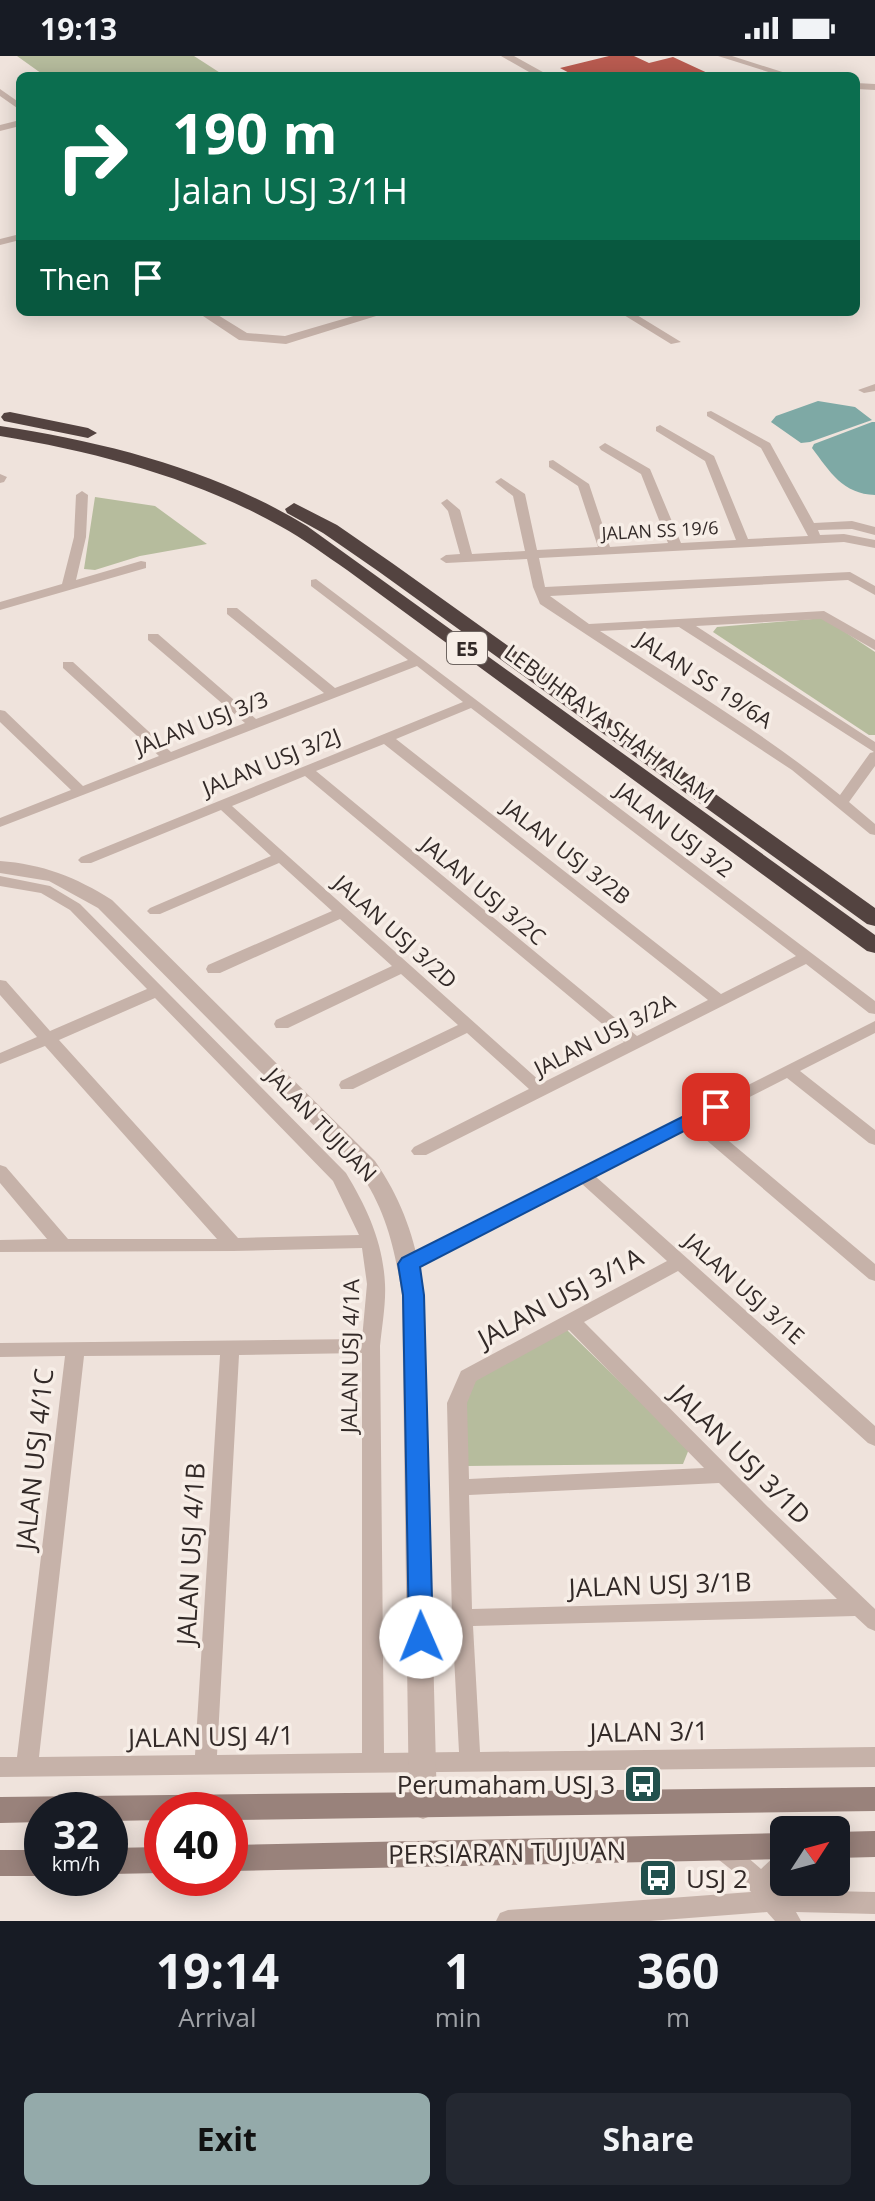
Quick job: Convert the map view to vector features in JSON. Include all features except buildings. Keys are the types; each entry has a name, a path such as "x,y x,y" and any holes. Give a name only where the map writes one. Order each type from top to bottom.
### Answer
{"highway":[{"name":"LEBUHRAYA SHAH ALAM","path":"0,415 62,426 199,467 270,496 330,529 875,919"},
{"name":"LEBUHRAYA SHAH ALAM","path":"0,431 98,450 193,480 284,519 354,566 875,946"}],"main road":[{"name":"PERSIARAN TUJUAN","path":"0,1810 875,1799"},
{"path":"850,1845 875,1844"},
{"name":"PERSIARAN TUJUAN","path":"248,1858 770,1846"},
{"path":"0,1863 24,1863"},
{"path":"0,1872 24,1866"}],"street":[{"path":"510,57 537,72"},
{"path":"719,57 762,72"},
{"path":"719,57 776,72"},
{"path":"210,316 244,337 286,340 368,316"},
{"path":"631,316 675,342"},
{"path":"711,414 766,446 816,539"},
{"path":"660,429 710,459 743,543"},
{"path":"605,447 646,472 676,547"},
{"path":"553,464 583,484 605,550"},
{"path":"501,482 519,494 541,593 850,576 875,591"},
{"path":"68,585 80,537 82,495"},
{"path":"447,503 454,510 467,558"},
{"path":"808,527 852,525 875,531"},
{"name":"JALAN SS 19/6","path":"446,559 844,538 875,544"},
{"path":"0,606 141,565"},
{"path":"316,583 418,661"},
{"name":"JALAN SS 19/6A","path":"541,593 552,606 745,731 842,802 875,831"},
{"path":"232,611 334,694"},
{"path":"586,628 824,615 875,646"},
{"path":"682,623 875,748"},
{"path":"153,637 255,725"},
{"name":"JALAN USJ 3/2","path":"418,661 875,1009"},
{"name":"JALAN USJ 3/3","path":"0,823 418,661"},
{"path":"68,665 169,758"},
{"name":"JALAN USJ 3/2J","path":"86,860 472,703"},
{"path":"0,714 81,792"},
{"name":"JALAN USJ 3/2B","path":"386,738 720,1001"},
{"path":"842,802 875,756"},
{"name":"JALAN USJ 3/2C","path":"306,770 635,1043"},
{"name":"JALAN USJ 3/2D","path":"222,804 541,1091"},
{"path":"155,911 281,857"},
{"name":"JALAN TUJUAN","path":"0,867 32,869 70,881 105,904 367,1166 391,1200 409,1264 413,1295 423,1806"},
{"name":"JALAN USJ 4/1A","path":"0,881 45,889 75,907 340,1177 364,1222 376,1284 371,1346 373,1762"},
{"path":"214,969 343,912"},
{"name":"JALAN USJ 3/2A","path":"420,1151 807,957"},
{"path":"282,1024 403,967"},
{"path":"0,985 233,1245"},
{"path":"0,1059 157,991"},
{"path":"347,1085 469,1026"},
{"path":"409,1264 875,1026"},
{"path":"788,1070 875,1139"},
{"path":"692,1119 875,1274"},
{"path":"0,1171 63,1246"},
{"name":"JALAN USJ 3/1E","path":"583,1175 875,1438"},
{"path":"0,1246 370,1241"},
{"name":"JALAN USJ 3/1A","path":"470,1761 462,1618 457,1403 468,1376 680,1262"},
{"name":"JALAN USJ 3/1D","path":"572,1321 875,1622"},
{"path":"0,1350 371,1346"},
{"name":"JALAN USJ 4/1B","path":"205,1764 230,1347"},
{"name":"JALAN USJ 4/1C","path":"27,1767 75,1349"},
{"path":"461,1487 724,1475"},
{"name":"JALAN USJ 3/1B","path":"462,1618 859,1607"},
{"name":"JALAN 3/1","path":"423,1761 875,1757"},
{"name":"JALAN USJ 4/1","path":"0,1767 423,1761"},
{"path":"720,1847 746,1868 789,1921"},
{"path":"766,1893 770,1886"},
{"path":"508,1921 766,1893 875,1903"}],"green space":[{"path":"17,56 194,56 219,72 39,72"},
{"path":"95,497 155,506 207,544 140,556 95,570 84,569"},
{"path":"824,618 875,652 875,735 869,735 713,632 717,627"},
{"path":"567,1330 689,1449 683,1464 467,1466 465,1406 476,1379"}],"water":[{"path":"818,401 855,407 872,420 801,443 771,422 776,416"},
{"path":"875,422 875,495 854,491 846,486 831,473 812,448 814,444"}],"place":[{"name":"Perumaham USJ 3","path":"643,1784"},
{"name":"USJ 2","path":"658,1878"}],"route":[{"path":"421,1637 413,1295 409,1264 716,1107"}]}
